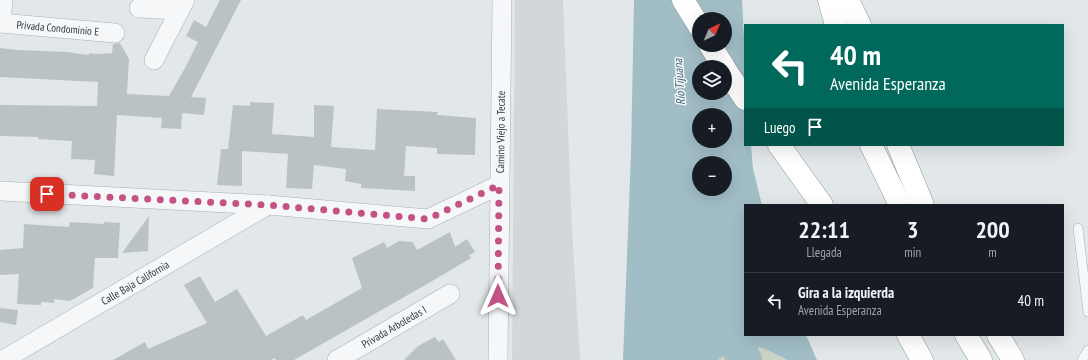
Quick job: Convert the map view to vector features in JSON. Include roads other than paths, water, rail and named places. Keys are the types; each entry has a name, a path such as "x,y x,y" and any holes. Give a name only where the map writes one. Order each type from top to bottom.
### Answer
{"highway":[{"path":"683,0 692,15"},
{"path":"829,0 836,24"},
{"path":"848,0 860,24"},
{"path":"732,81 744,98"},
{"path":"780,146 822,204"},
{"path":"871,146 900,204"},
{"path":"898,146 923,204"},
{"path":"909,336 922,360"},
{"path":"967,336 982,360"},
{"path":"999,336 1013,360"}],"street":[{"path":"0,23 2,0"},
{"name":"Camino Viejo a Tecate","path":"498,360 502,0"},
{"path":"139,8 182,5"},
{"path":"154,60 182,5"},
{"name":"Privada Condominio E","path":"0,23 115,33"},
{"path":"0,191 268,205 428,219 499,185"},
{"name":"Calle Baja California","path":"3,360 268,205"},
{"name":"Privada Arboledas I","path":"337,360 450,294"}],"lane":[{"path":"1078,228 1088,312"},
{"path":"1082,360 1088,350"}],"water":[{"path":"634,0 742,0 744,37 744,146 751,146 753,169 762,204 744,204 744,336 806,336 817,360 787,360 763,348 737,346 718,360 623,360 631,153"}],"waterway":[{"name":"Río Tijuana","path":"719,304 737,346 745,360"}]}
